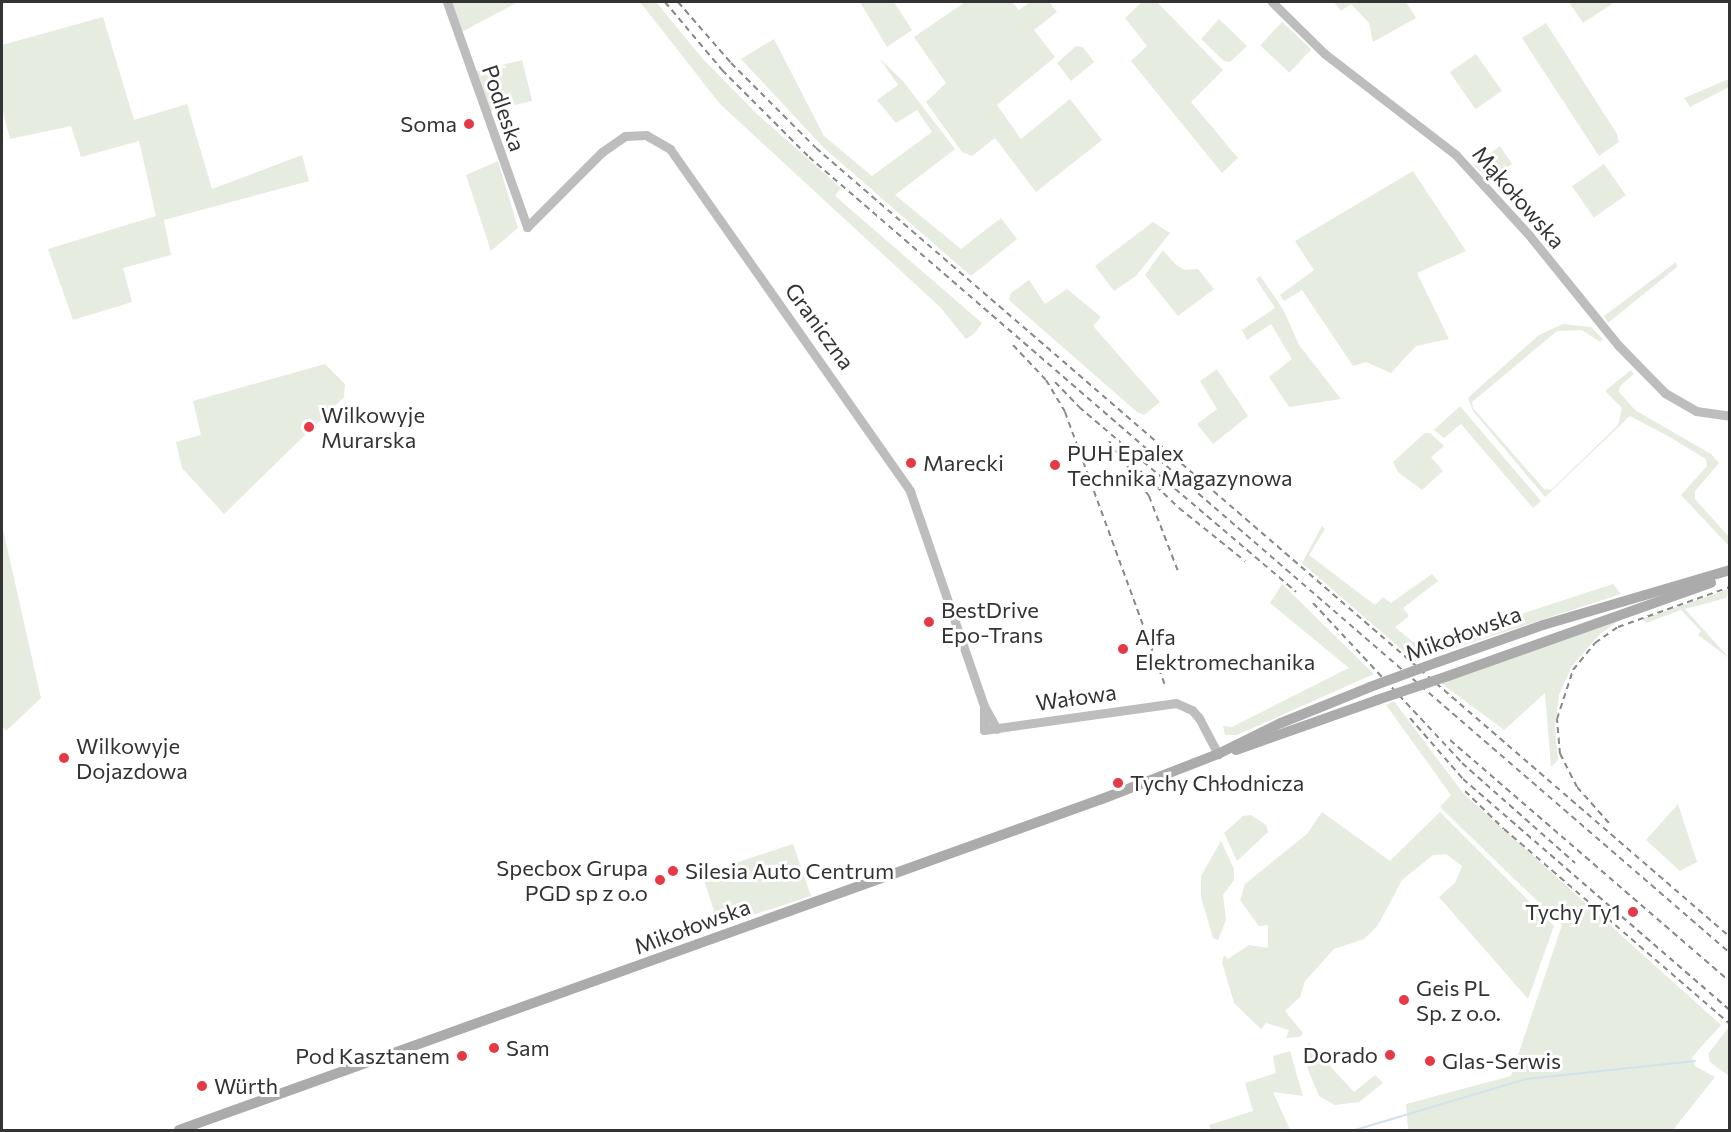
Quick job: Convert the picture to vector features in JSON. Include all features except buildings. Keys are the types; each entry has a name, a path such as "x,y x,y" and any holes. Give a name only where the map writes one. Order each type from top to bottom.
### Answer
{"main road":[{"name":"Mikołowska","path":"179,1131 916,867 1218,754 1281,723 1437,662 1544,625 1730,570"},
{"name":"Mikołowska","path":"1218,754 1253,746 1377,700 1730,577"}],"street":[{"name":"Podleska","path":"447,2 527,227"},
{"name":"Mąkołowska","path":"1272,2 1325,54 1456,154 1529,235 1618,345 1665,393 1696,411 1730,416"},
{"name":"Graniczna","path":"527,227 602,152 625,136 646,135 670,148 910,490 984,706"},
{"name":"Wałowa","path":"984,706 984,730 1176,703 1199,718 1218,754"},
{"path":"984,706 997,729"}],"shaded area":[{"path":"452,2 518,2 460,33"},
{"path":"640,2 656,2 703,59 758,115 841,188 835,196 982,323 975,333 966,339 940,307 720,104"},
{"path":"860,2 894,2 912,30 887,47"},
{"path":"965,2 1012,2 1019,10 1030,2 1049,2 1057,12 1034,30 1055,57 997,105 1021,139 1070,99 1102,140 1036,192 995,138 972,156 962,152 926,102 946,83 914,37"},
{"path":"1142,2 1157,2 1223,70 1191,102 1238,158 1222,173 1131,61 1147,46 1125,18"},
{"path":"1334,2 1406,2 1416,18 1373,42 1369,23 1351,4 1341,11"},
{"path":"1569,2 1611,2 1612,4 1583,23"},
{"path":"103,17 134,120 187,104 212,189 302,155 309,181 164,220 171,255 123,268 132,302 73,320 48,249 156,216 139,141 81,157 71,126 10,139 2,108 2,45"},
{"path":"1219,19 1247,46 1230,62 1224,61 1201,39"},
{"path":"1282,22 1311,49 1289,73 1260,45"},
{"path":"1546,23 1617,134 1619,142 1599,156 1522,38"},
{"path":"774,39 824,136 872,176 932,132 917,110 896,123 877,100 898,85 880,59 903,81 955,149 895,195 961,249 1001,218 1017,239 971,276 824,148 741,59"},
{"path":"1076,46 1083,47 1094,62 1071,81 1057,63"},
{"path":"1476,54 1502,91 1476,109 1450,72"},
{"path":"522,60 532,101 487,112 476,71"},
{"path":"1729,79 1729,87 1690,107 1684,98"},
{"path":"1500,146 1512,164 1489,180 1474,165"},
{"path":"498,161 518,228 491,251 466,175"},
{"path":"1604,164 1626,195 1594,217 1572,186"},
{"path":"1413,171 1466,251 1417,273 1449,339 1416,346 1391,373 1366,362 1353,366 1302,290 1284,301 1280,295 1314,270 1295,241"},
{"path":"1153,222 1170,233 1136,276 1114,291 1095,266"},
{"path":"1163,250 1176,265 1185,270 1198,269 1214,289 1178,316 1145,275"},
{"path":"1676,262 1677,267 1608,323 1604,316"},
{"path":"1260,276 1283,309 1299,345 1341,399 1289,407 1269,377 1292,359 1271,324 1247,340 1242,330 1275,308 1256,279"},
{"path":"1029,280 1045,304 1067,289 1101,317 1093,326 1160,402 1144,415 1137,412 1009,300 1011,293"},
{"path":"1563,324 1591,327 1603,339 1600,342 1582,330 1557,331 1472,402 1473,408 1544,489 1551,490 1618,425 1622,408 1605,391 1631,370 1634,374 1620,386 1619,392 1635,410 1711,454 1719,463 1695,491 1695,499 1729,537 1729,546 1681,495 1707,466 1706,459 1668,436 1630,416 1545,497 1473,411 1468,398 1473,393 1539,335"},
{"path":"325,364 345,384 344,397 224,514 182,468 176,442 201,435 193,401"},
{"path":"1217,369 1248,416 1213,444 1197,424 1217,409 1200,381"},
{"path":"1460,406 1541,501 1533,508 1461,424 1444,438 1434,430"},
{"path":"1425,433 1430,433 1444,446 1431,457 1443,471 1422,490 1398,472 1393,462"},
{"path":"2,525 41,698 6,731 2,726"},
{"path":"1322,526 1325,529 1309,555 1375,605 1383,597 1391,603 1432,574 1438,581 1403,608 1409,616 1395,627 1413,642 1441,640 1613,584 1621,594 1415,661 1302,563"},
{"path":"1282,584 1374,674 1237,735 1225,735 1223,726 1232,727 1349,668 1270,603"},
{"path":"1729,589 1726,598 1685,609 1729,658 1698,635 1701,631 1681,610 1646,623 1642,619"},
{"path":"1621,619 1600,634 1572,666 1559,695 1555,726 1558,760 1551,767 1545,693 1504,730 1441,683"},
{"path":"1394,701 1463,793 1721,1025 1692,1057 1695,1066 1715,1077 1673,1130 1408,1130 1406,1104 1511,1076 1562,925 1440,807 1451,795 1386,705"},
{"path":"1678,804 1697,862 1680,871 1646,840"},
{"path":"1322,812 1390,861 1440,812 1554,926 1528,999 1439,897 1455,883 1462,866 1446,854 1433,855 1402,880 1378,925 1364,939 1334,949 1305,981 1300,997 1285,1011 1303,1033 1300,1037 1286,1038 1289,1030 1266,1023 1261,1029 1234,1003 1222,962 1224,955 1228,959 1249,945 1268,948 1268,925 1259,926 1240,900 1245,884 1307,834"},
{"path":"1251,815 1266,825 1268,832 1237,861 1224,833 1243,816"},
{"path":"1221,841 1234,869 1234,880 1223,895 1226,920 1218,940 1213,938 1201,897 1201,876"},
{"path":"793,844 811,896 734,921 716,917 702,874"},
{"path":"1729,1027 1729,1076 1710,1062 1708,1054"},
{"path":"1309,1043 1354,1092 1375,1075 1383,1083 1359,1102 1335,1105 1319,1096 1303,1055"},
{"path":"1290,1051 1303,1096 1273,1092 1290,1130 1211,1130 1209,1125 1253,1111 1245,1083 1276,1073 1273,1056"}],"waterway":[{"path":"1355,1130 1526,1079 1695,1061"}],"railway":[{"path":"665,2 722,70 809,157 1730,953"},
{"path":"678,2 731,63 816,148 1730,937"},
{"path":"1013,345 1046,380 1065,412 1165,686"},
{"path":"1055,382 1079,407 1296,592"},
{"path":"1109,441 1149,496 1178,571"},
{"path":"1133,464 1179,508 1245,561"},
{"path":"1609,823 1577,787 1560,754 1557,719 1573,670 1595,643 1618,627 1730,587"},
{"path":"1313,603 1462,763 1575,863"},
{"path":"1410,718 1463,779 1730,1010"},
{"path":"1450,740 1730,982"},
{"path":"1465,791 1504,829 1730,1024"}],"place":[{"name":"Soma","path":"469,124"},
{"name":"Wilkowyje Murarska","path":"309,427"},
{"name":"Marecki","path":"911,463"},
{"name":"PUH Epalex Technika Magazynowa","path":"1055,465"},
{"name":"BestDrive Epo-Trans","path":"929,622"},
{"name":"Alfa Elektromechanika","path":"1123,649"},
{"name":"Wilkowyje Dojazdowa","path":"64,758"},
{"name":"Tychy Chłodnicza","path":"1118,783"},
{"name":"Silesia Auto Centrum","path":"673,871"},
{"name":"Specbox Grupa PGD sp z o.o","path":"660,880"},
{"name":"Tychy Ty1","path":"1633,912"},
{"name":"Geis PL Sp. z o.o.","path":"1404,1000"},
{"name":"Sam","path":"494,1048"},
{"name":"Dorado","path":"1390,1055"},
{"name":"Pod Kasztanem","path":"462,1056"},
{"name":"Glas-Serwis","path":"1430,1061"},
{"name":"Würth","path":"202,1086"}]}
